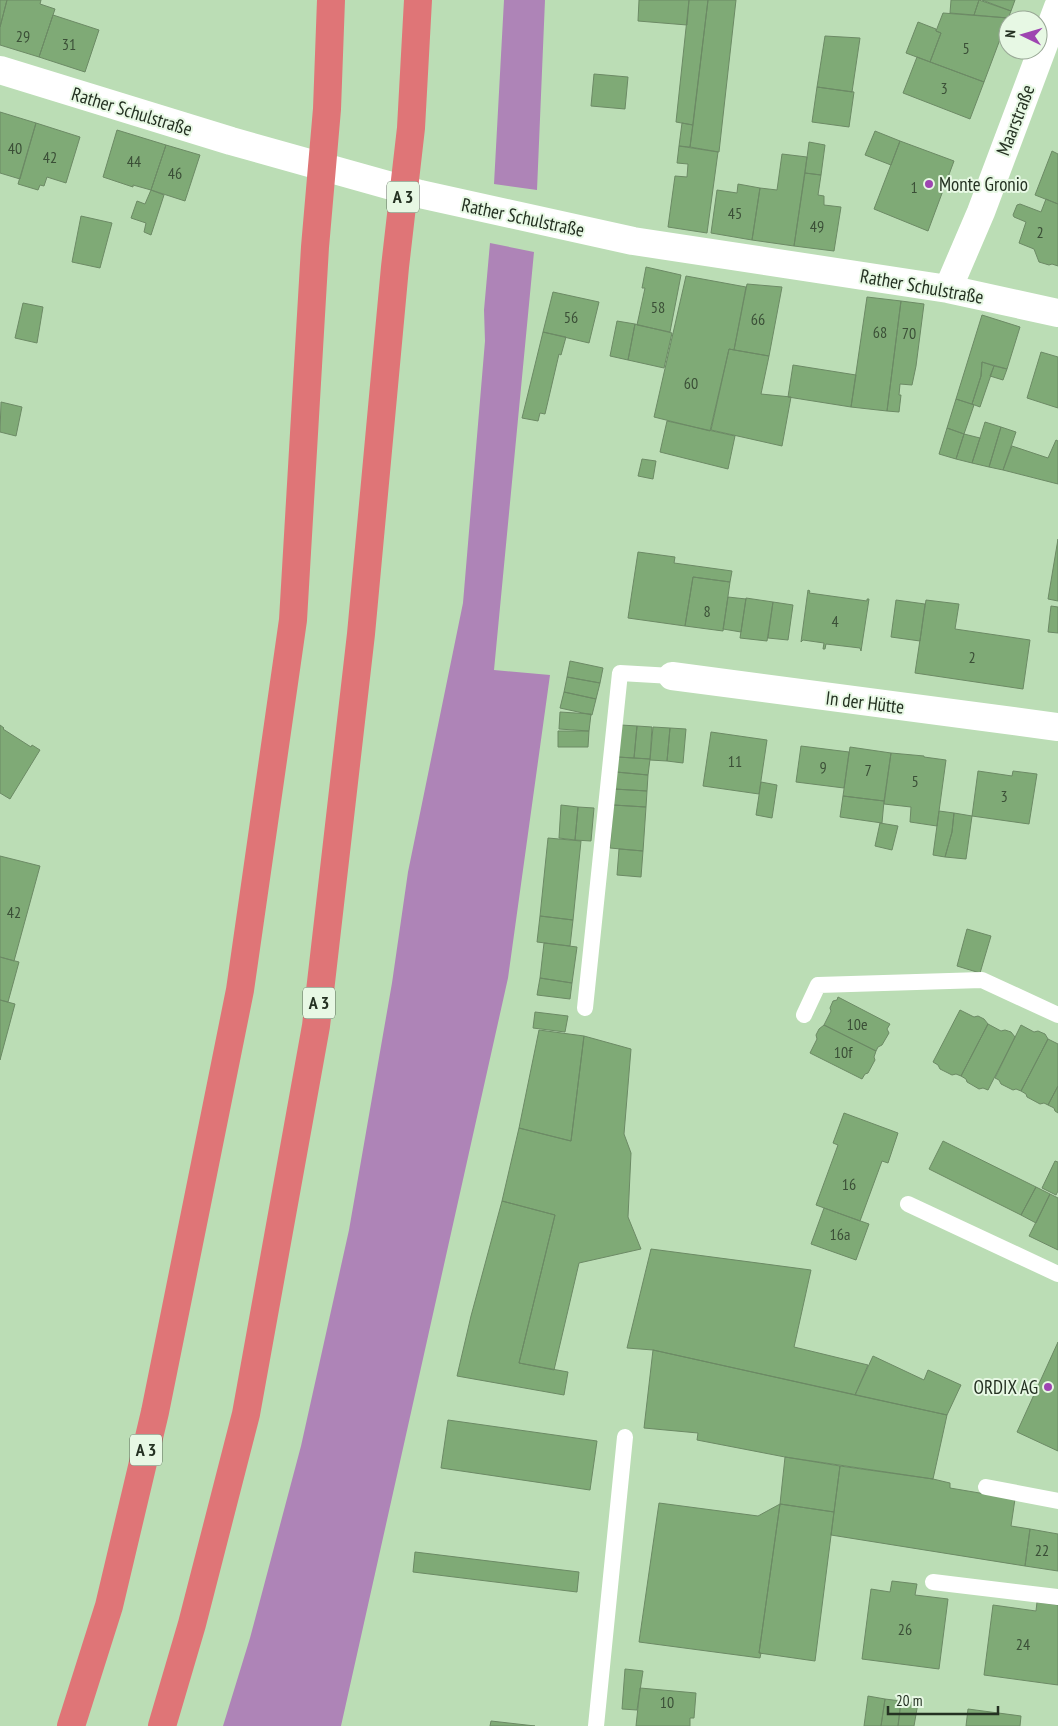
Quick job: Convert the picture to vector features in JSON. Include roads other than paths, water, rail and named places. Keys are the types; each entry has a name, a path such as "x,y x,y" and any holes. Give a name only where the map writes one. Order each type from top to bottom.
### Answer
{"highway":[{"name":"A 3","path":"71,1726 109,1606 155,1412 240,990 293,620 315,247 327,109 332,0"},
{"name":"A 3","path":"162,1726 192,1624 246,1414 316,1026 361,634 395,267 411,128 418,0"}],"street":[{"name":"Maarstraße","path":"948,289 981,212 1058,6"},
{"name":"Rather Schulstraße","path":"0,70 231,141 429,196 633,241 948,289 1058,313"},
{"name":"In der Hütte","path":"672,676 1058,727"}],"lane":[{"path":"585,1008 620,673 672,676"},
{"path":"804,1015 818,985 982,980 1058,1015"},
{"path":"908,1204 1058,1274"},
{"path":"596,1726 625,1438"},
{"path":"986,1487 1058,1501"},
{"path":"933,1582 1058,1597"}],"place":[{"name":"Monte Gronio","path":"929,184"},
{"name":"ORDIX AG","path":"1048,1387"}]}
